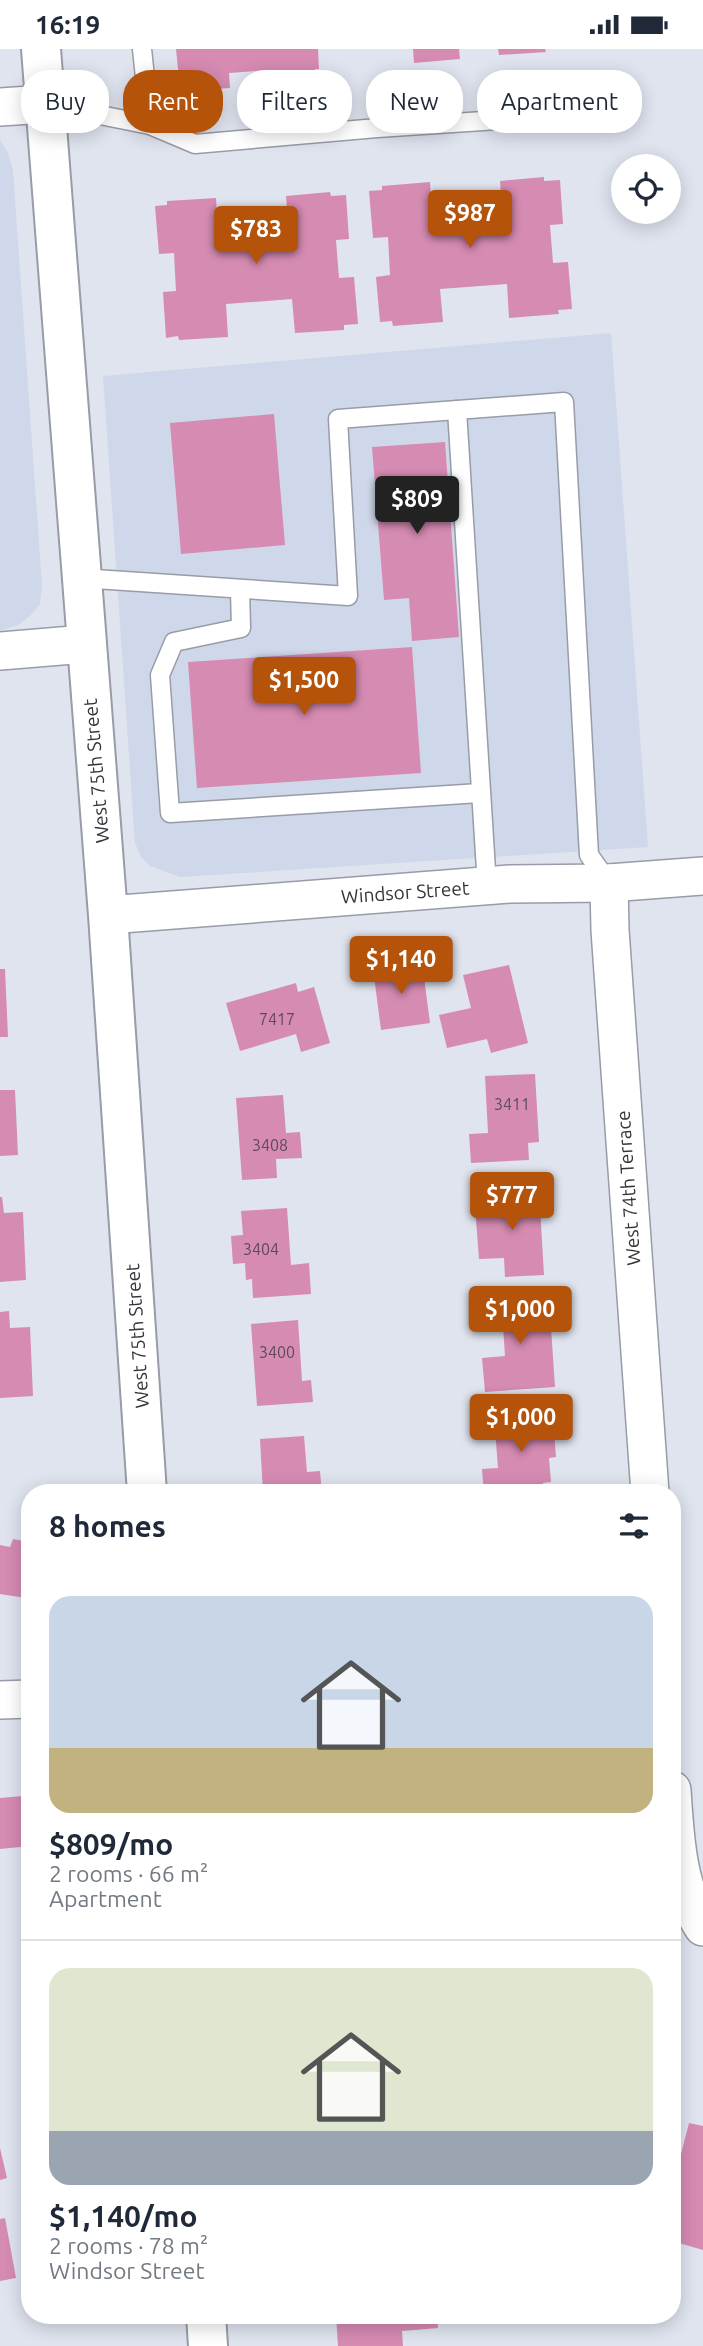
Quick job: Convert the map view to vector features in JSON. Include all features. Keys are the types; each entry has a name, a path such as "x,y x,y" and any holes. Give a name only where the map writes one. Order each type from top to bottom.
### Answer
{"main road":[{"name":"West 75th Street","path":"41,49 43,70"},
{"name":"West 75th Street","path":"47,133 108,915 146,1484"},
{"path":"207,2324 208,2346"}],"street":[{"path":"0,107 21,106"},
{"path":"0,651 85,644"},
{"name":"Windsor Street","path":"108,915 487,885 609,883 703,876"},
{"name":"West 74th Terrace","path":"609,883 649,1484"},
{"path":"0,1700 21,1699"},
{"path":"681,1868 694,1913 703,1927"}],"lane":[{"path":"142,49 144,70"},
{"path":"169,133 195,144 477,121"},
{"path":"80,578 348,596 338,419 564,402 589,855 609,883"},
{"path":"457,410 487,885"},
{"path":"240,590 241,628 174,642 160,675 170,813 480,793"}],"shaded area":[{"path":"0,140 8,153 13,171 42,586 40,604 31,615 18,625 0,631"},
{"path":"611,333 648,847 180,877 150,866 141,857 135,843 103,376"}],"building":[{"path":"176,49 318,49 319,69 237,70 237,72 229,73 230,88 223,88 223,70 178,70"},
{"path":"413,49 459,49 460,59 414,63"},
{"path":"498,49 545,49 546,52 499,55"},
{"path":"544,177 544,181 560,180 563,224 550,225 553,263 568,262 572,309 558,310 559,314 509,318 507,284 440,289 443,322 393,326 392,321 380,322 376,277 390,275 388,237 373,238 369,191 382,190 382,186 430,182 432,211 502,206 500,181"},
{"path":"330,192 331,196 346,195 349,239 336,240 339,278 354,277 358,324 344,325 344,330 295,333 292,299 226,304 228,337 179,340 178,336 166,338 163,292 176,291 174,253 159,254 155,206 167,205 167,201 216,198 218,227 288,222 286,196"},
{"path":"274,414 285,545 181,554 170,423"},
{"path":"445,442 459,637 412,641 409,598 384,600 372,447"},
{"path":"412,647 421,773 197,788 188,662"},
{"path":"422,962 430,1023 381,1030 373,968"},
{"path":"509,965 528,1043 491,1053 487,1039 447,1048 439,1015 471,1008 463,975"},
{"path":"0,969 5,969 8,1037 0,1037"},
{"path":"296,983 298,992 314,987 330,1043 301,1052 296,1034 240,1051 226,1003"},
{"path":"535,1074 539,1142 528,1143 529,1160 471,1163 469,1134 488,1133 485,1076"},
{"path":"0,1090 15,1090 18,1155 0,1156"},
{"path":"283,1095 286,1133 300,1132 302,1158 276,1159 277,1178 242,1180 236,1098"},
{"path":"539,1189 544,1275 505,1277 504,1258 479,1259 475,1206 492,1205 491,1192"},
{"path":"0,1197 4,1213 23,1212 26,1280 0,1282"},
{"path":"287,1208 291,1265 309,1263 311,1294 253,1298 252,1279 246,1280 245,1263 233,1264 231,1236 243,1235 241,1211"},
{"path":"549,1298 555,1387 485,1392 482,1358 505,1356 503,1326 484,1327 482,1303"},
{"path":"9,1311 10,1328 30,1327 33,1396 0,1398 0,1312"},
{"path":"298,1320 302,1381 311,1380 313,1402 257,1406 251,1324"},
{"path":"544,1412 545,1419 553,1418 556,1457 549,1458 551,1482 483,1484 482,1469 498,1468 494,1416"},
{"path":"304,1436 307,1472 320,1471 321,1484 262,1484 260,1439"},
{"path":"13,1539 21,1540 21,1597 0,1594 0,1545 10,1547"},
{"path":"21,1796 21,1847 0,1849 0,1798"},
{"path":"689,2123 703,2126 703,2250 681,2244 681,2154"},
{"path":"0,2148 7,2178 0,2180"},
{"path":"5,2218 16,2278 0,2281 0,2219"},
{"path":"337,2324 438,2324 438,2328 402,2331 403,2346 338,2346"}]}
